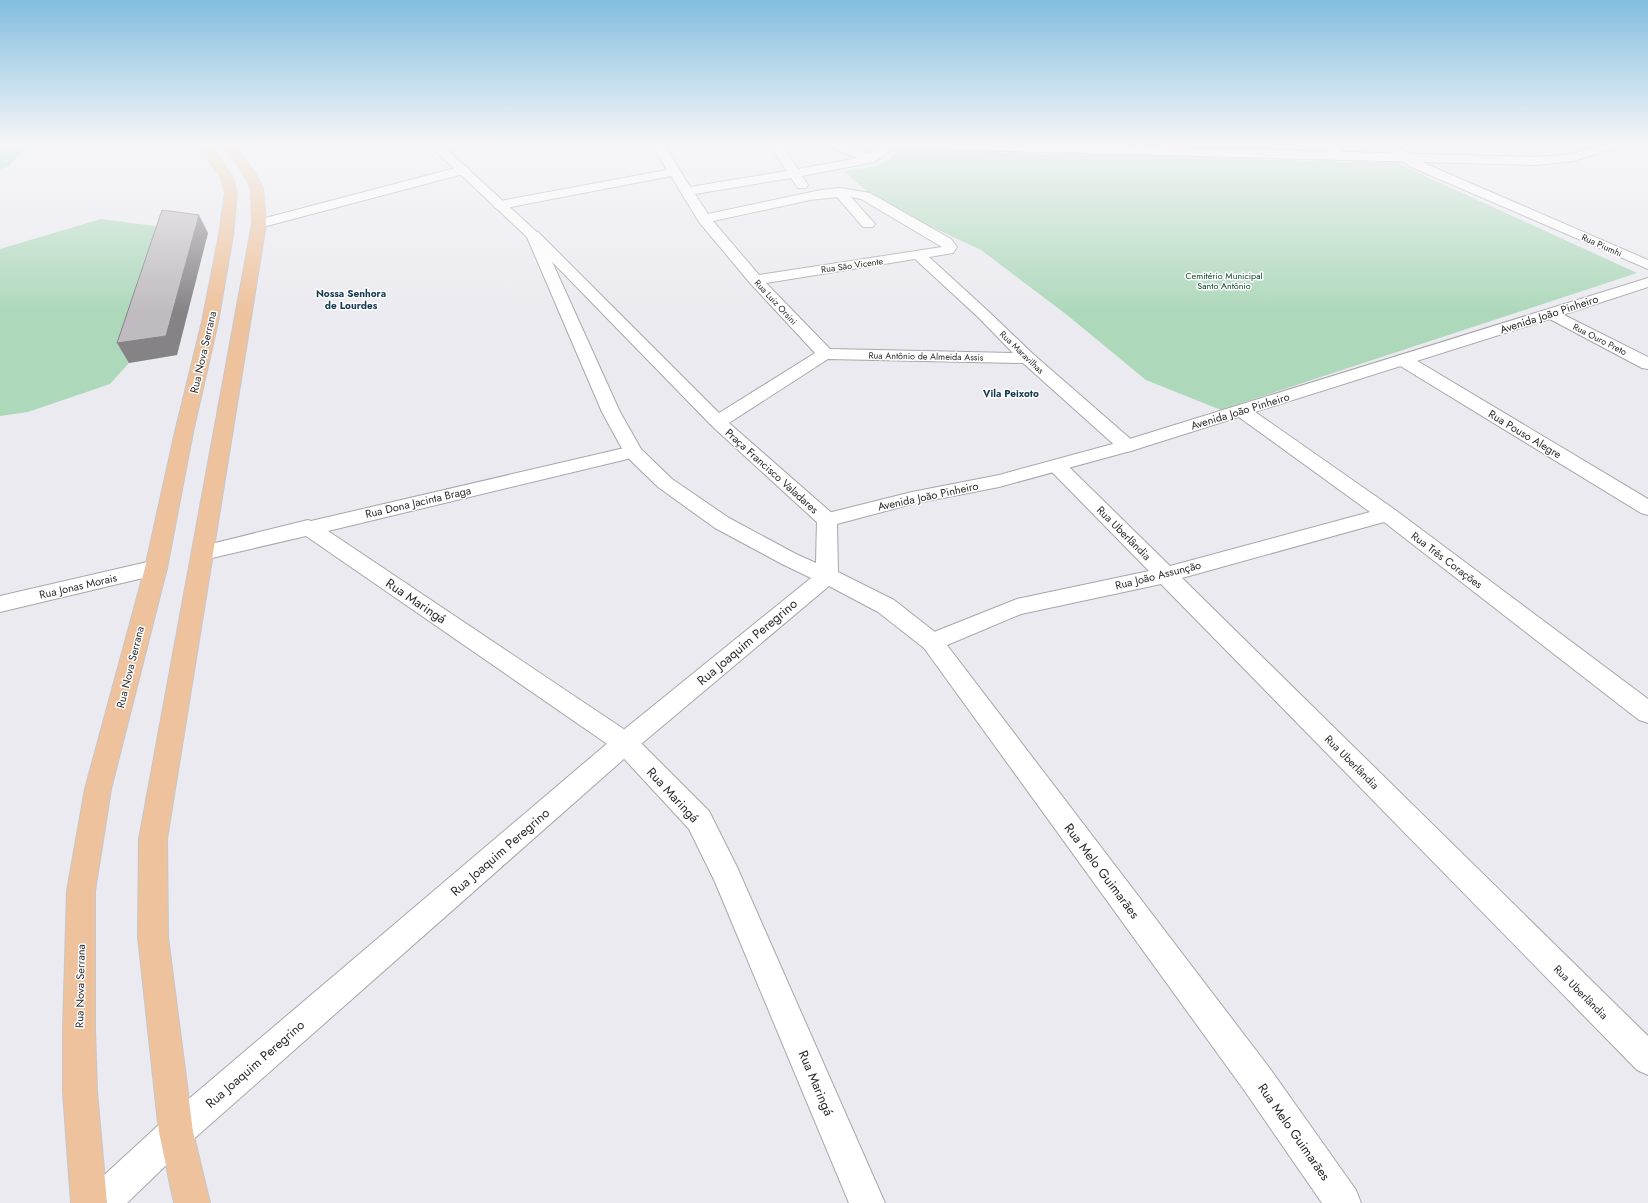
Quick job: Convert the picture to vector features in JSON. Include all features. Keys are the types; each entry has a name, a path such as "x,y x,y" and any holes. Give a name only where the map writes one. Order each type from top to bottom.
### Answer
{"main road":[{"name":"Rua Nova Serrana","path":"89,1203 80,1092 79,1029 81,891 98,789 156,568 184,432 210,322 230,212 231,200"},
{"path":"192,1203 176,1132 153,937 154,839 259,224 258,200"}],"street":[{"path":"259,224 349,200"},
{"name":"Praça Francisco Valadares","path":"495,200 533,235 718,422 826,520 827,576"},
{"path":"500,205 526,200"},
{"name":"Rua Luiz Orsini","path":"691,200 704,219 755,280 824,354"},
{"path":"704,219 793,200"},
{"path":"847,200 868,224"},
{"name":"Rua São Vicente","path":"755,280 948,250 950,247 946,242 872,200"},
{"name":"Rua Piumhi","path":"1503,200 1648,265"},
{"path":"533,235 611,412 633,452 665,483 722,523 789,559 827,576"},
{"name":"Rua Maravilhas","path":"918,255 983,314 1027,358 1127,446"},
{"name":"Avenida João Pinheiro","path":"826,520 912,498 999,481 1127,446 1551,314 1648,282"},
{"name":"Rua Ouro Preto","path":"1551,314 1648,364"},
{"path":"718,422 824,354"},
{"name":"Rua Antônio de Almeida Assis","path":"824,354 1027,358"},
{"name":"Rua Pouso Alegre","path":"1403,360 1648,508"},
{"name":"Rua Três Corações","path":"1242,411 1387,514 1648,713"},
{"name":"Rua Dona Jacinta Braga","path":"203,552 633,452"},
{"name":"Rua Uberlândia","path":"1057,466 1648,1059"},
{"name":"Rua João Assunção","path":"932,642 1016,607 1165,575 1387,514"},
{"name":"Rua Maringá","path":"308,527 625,743 699,820 727,876 867,1203"},
{"name":"Rua Jonas Morais","path":"0,604 156,568"},
{"name":"Rua Melo Guimarães","path":"827,576 886,606 932,642 1256,1078 1343,1203"},
{"name":"Rua Joaquim Peregrino","path":"101,1203 176,1132 625,743 827,576"}],"green space":[{"name":"Cemitério Municipal Santo Antônio","path":"877,200 1478,200 1637,273 1221,410 1146,380 1067,315 981,250"},
{"path":"101,219 208,233 177,355 129,363 110,384 28,412 0,416 0,249"}],"building":[{"path":"162,210 199,215 166,336 117,343"}],"district":[{"name":"Nossa Senhora de Lourdes","path":"351,298"},
{"name":"Vila Peixoto","path":"1011,393"}]}
